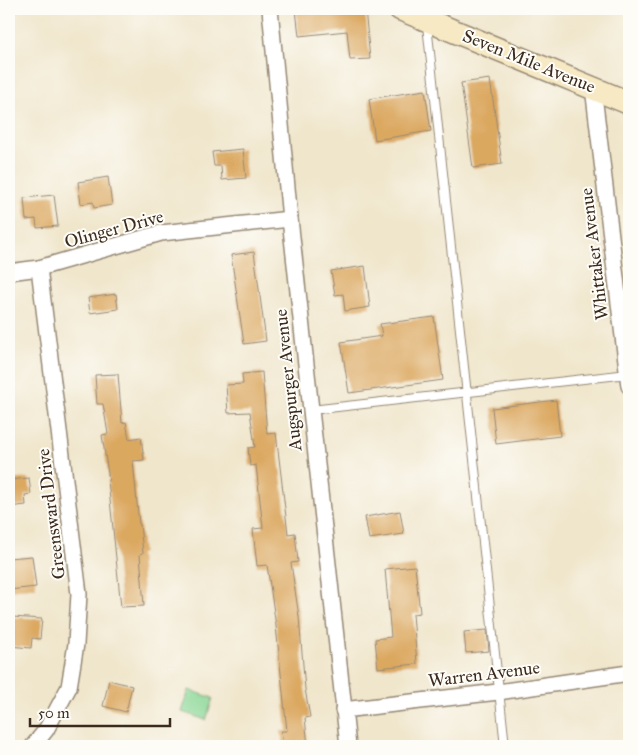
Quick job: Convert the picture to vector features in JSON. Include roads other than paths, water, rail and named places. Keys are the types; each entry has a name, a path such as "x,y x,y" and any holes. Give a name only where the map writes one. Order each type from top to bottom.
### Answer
{"main road":[{"name":"Seven Mile Avenue","path":"400,9 629,103"}],"street":[{"name":"Augspurger Avenue","path":"270,9 310,410 348,746"},
{"name":"Whittaker Avenue","path":"593,87 625,310 629,380"},
{"name":"Olinger Drive","path":"9,272 39,268 161,233 290,219"},
{"name":"Greensward Drive","path":"33,746 46,730 69,687 76,644 79,594 39,268"},
{"name":"Warren Avenue","path":"343,710 498,692 629,673"}],"lane":[{"path":"427,20 504,746"},
{"path":"310,410 466,391 629,380"}]}
